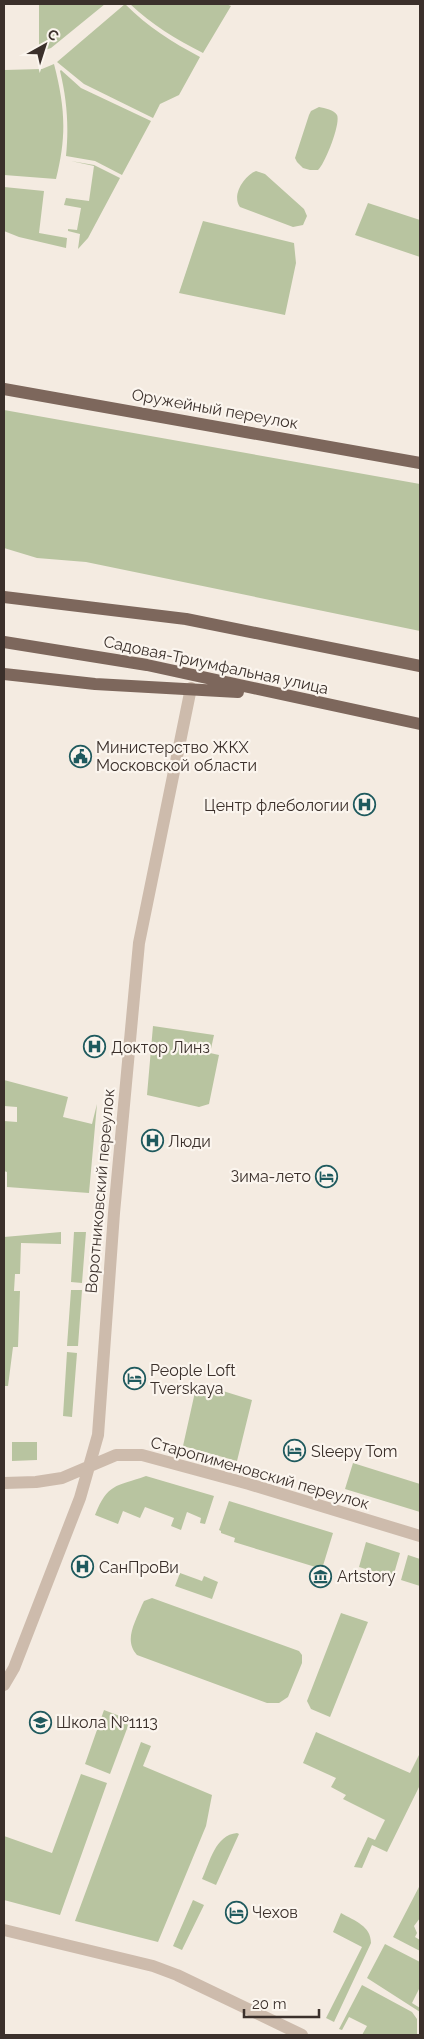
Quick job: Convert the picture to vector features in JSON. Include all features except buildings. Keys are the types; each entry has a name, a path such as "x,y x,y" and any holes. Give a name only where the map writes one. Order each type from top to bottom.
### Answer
{"main road":[{"name":"Оружейный переулок","path":"4,389 420,463"},
{"name":"Садовая-Триумфальная улица","path":"4,597 186,619 420,666"},
{"name":"Садовая-Триумфальная улица","path":"4,642 147,665 420,724"},
{"path":"4,674 94,684 191,688 282,695"}],"street":[{"name":"Воротниковский переулок","path":"4,1685 19,1654 80,1498 98,1435 114,1213 138,943 191,688"},
{"name":"Старопименовский переулок","path":"4,1482 36,1482 62,1478 116,1455 142,1455 258,1487 420,1536"},
{"path":"4,1930 153,1966 177,1975 302,2035"}],"green space":[{"path":"39,4 105,4 51,48 39,52"},
{"path":"125,4 161,34 200,57 179,95 160,104 153,118 84,84 57,62"},
{"path":"130,4 226,4 231,6 203,53 147,19"},
{"path":"54,64 61,94 63,121 62,149 56,179 4,175 4,70 42,69"},
{"path":"61,70 81,88 151,121 122,175 95,161 66,156 67,113"},
{"path":"319,107 336,113 338,119 337,126 332,143 321,166 318,170 310,170 303,168 295,158 309,115 311,111"},
{"path":"71,161 94,165 120,178 88,238 78,249 80,234 68,231 68,229 77,230 81,208 64,205 66,198 89,201 94,166"},
{"path":"256,171 265,174 304,209 307,216 303,225 293,227 240,207 237,197 240,186"},
{"path":"4,187 44,191 39,233 67,238 66,248 19,237 4,231"},
{"path":"368,203 420,220 420,257 355,235"},
{"path":"203,221 294,243 296,263 285,315 179,293"},
{"path":"4,410 420,484 420,631 86,562 37,558 4,548"},
{"path":"153,1026 214,1035 210,1053 219,1055 209,1104 199,1107 147,1095"},
{"path":"4,1080 68,1097 63,1117 92,1124 97,1104 89,1193 7,1187 7,1172 4,1171 4,1121 17,1122 17,1107 4,1106"},
{"path":"61,1232 61,1244 21,1243 20,1274 15,1274 14,1291 20,1291 18,1347 13,1347 8,1386 4,1386 4,1237"},
{"path":"74,1232 86,1232 82,1283 71,1282"},
{"path":"71,1290 82,1290 78,1346 67,1346"},
{"path":"67,1352 77,1353 72,1417 63,1416"},
{"path":"197,1383 252,1400 237,1461 183,1446"},
{"path":"12,1442 37,1442 37,1460 12,1461"},
{"path":"353,1463 420,1484 420,1512 345,1489"},
{"path":"146,1476 214,1496 205,1524 200,1523 201,1518 187,1512 181,1530 171,1526 174,1518 145,1507 140,1518 123,1511 118,1524 95,1515 109,1491"},
{"path":"229,1501 333,1533 322,1569 234,1542 235,1538 221,1533 219,1530"},
{"path":"366,1542 400,1553 393,1577 359,1567"},
{"path":"408,1555 420,1559 420,1586 401,1580"},
{"path":"180,1573 202,1581 204,1576 218,1582 212,1599 175,1586"},
{"path":"152,1598 299,1651 302,1655 302,1663 288,1697 279,1703 267,1703 137,1655 131,1643 132,1630 144,1601"},
{"path":"341,1613 368,1622 330,1717 311,1709 307,1701"},
{"path":"104,1710 125,1718 128,1726 110,1774 85,1764"},
{"path":"316,1732 410,1773 420,1753 420,1785 387,1852 372,1845 362,1868 354,1867 368,1837 375,1840 385,1820 343,1799 346,1795 331,1787 336,1778 303,1763"},
{"path":"141,1742 151,1746 143,1766 212,1795 206,1826 158,1942 75,1921"},
{"path":"81,1774 107,1783 60,1915 4,1900 4,1836 52,1853"},
{"path":"237,1833 239,1834 216,1885 202,1879 218,1844 223,1839"},
{"path":"420,1885 420,1918 414,1926 417,1933 415,1937 420,1940 420,1951 393,1937"},
{"path":"193,1900 204,1905 182,1950 173,1946"},
{"path":"341,1913 365,1928 371,1943 334,2022 326,2018 362,1947 333,1932"},
{"path":"385,1944 420,1962 420,1987 412,2003 420,2008 420,2012 367,1978"},
{"path":"362,1985 412,2012 417,2019 417,2035 362,2035 367,2026 349,2017 342,2030 339,2029"}],"place":[{"name":"Министерство ЖКХ Московской области","path":"80,756"},
{"name":"Центр флебологии","path":"365,805"},
{"name":"Доктор Линз","path":"95,1047"},
{"name":"Люди","path":"152,1141"},
{"name":"Зима-лето","path":"327,1176"},
{"name":"People Loft Tverskaya","path":"134,1379"},
{"name":"Sleepy Tom","path":"295,1451"},
{"name":"СанПроВи","path":"83,1567"},
{"name":"Artstory","path":"321,1576"},
{"name":"Школа №1113","path":"40,1722"},
{"name":"Чехов","path":"236,1912"}]}
